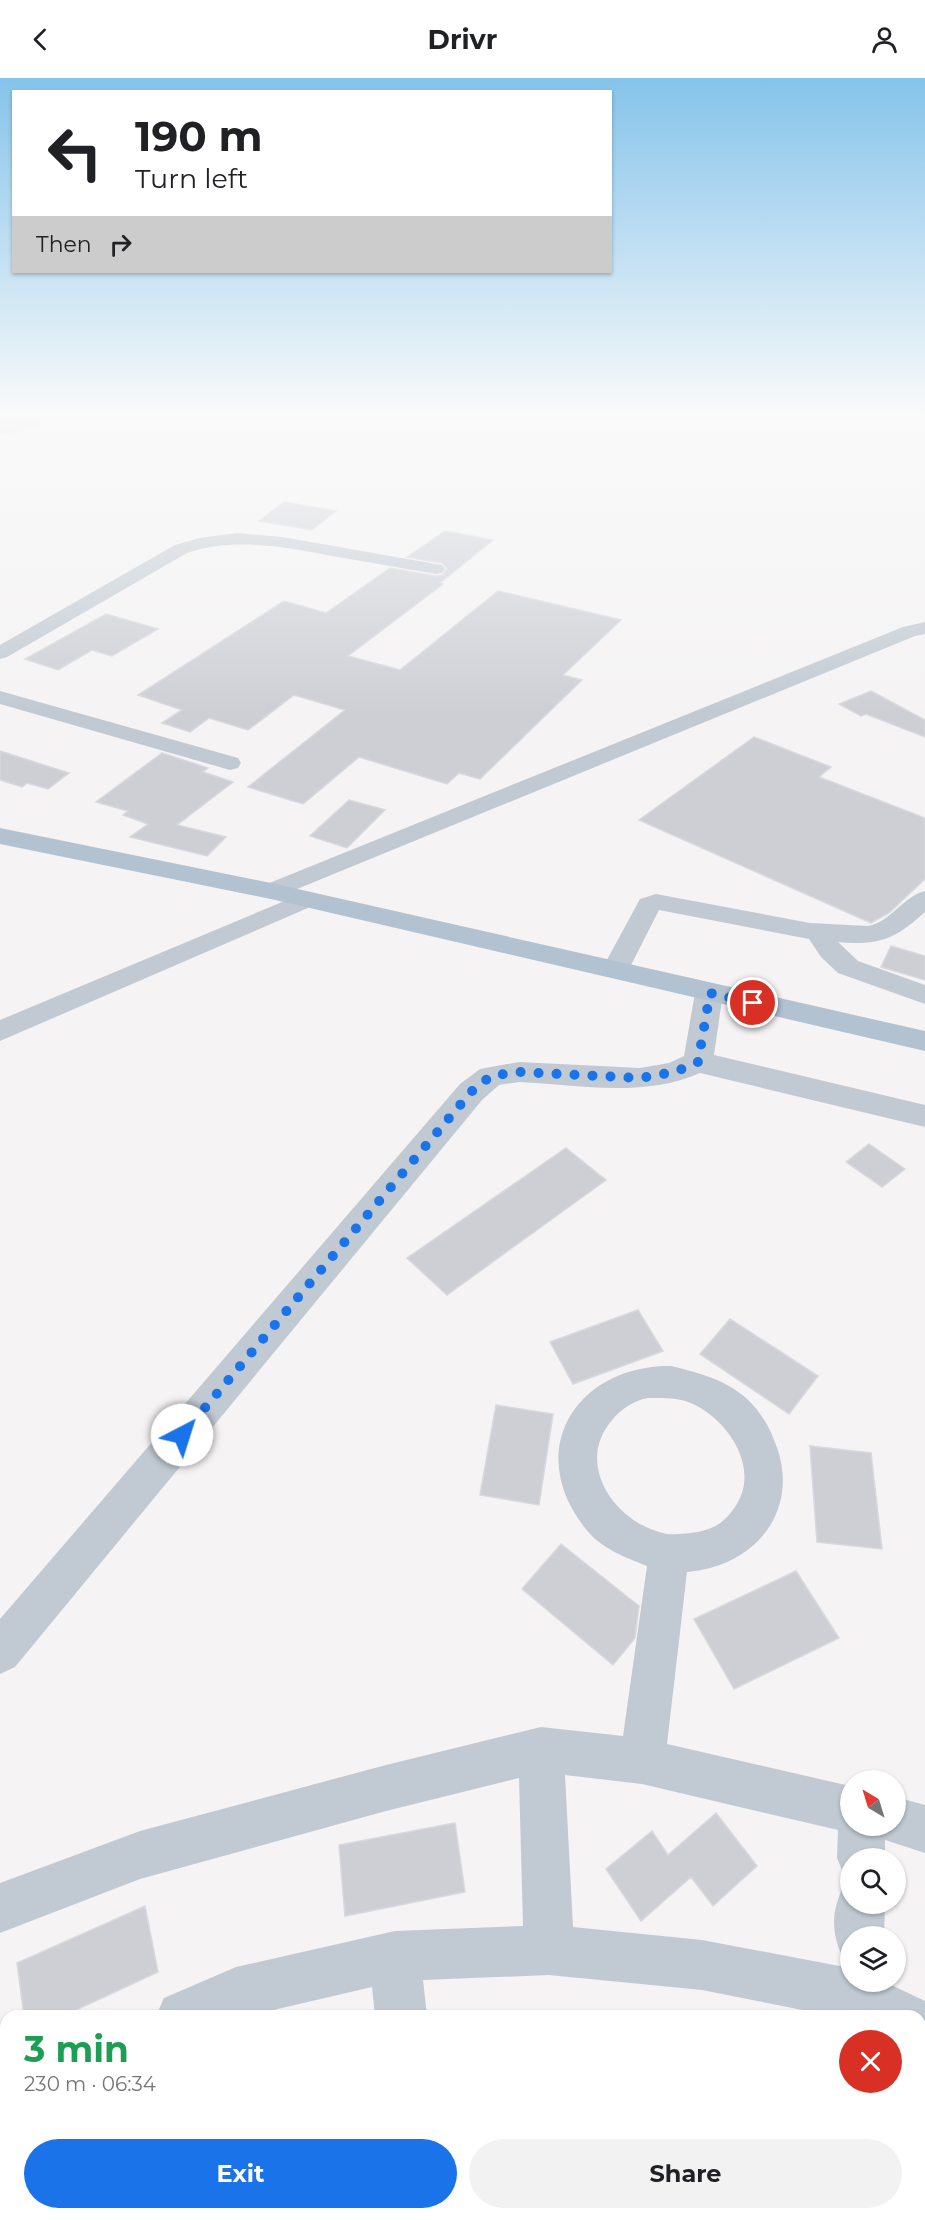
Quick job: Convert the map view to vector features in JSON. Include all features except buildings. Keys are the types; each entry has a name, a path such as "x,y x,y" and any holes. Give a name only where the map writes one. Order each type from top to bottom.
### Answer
{"main road":[{"path":"0,836 271,891 925,1041"}],"street":[{"path":"0,653 181,549 199,543 237,538 282,543 436,569"},
{"path":"271,891 910,631 925,628"},
{"path":"0,697 230,763"},
{"path":"616,969 649,905 656,902 818,932 864,937 884,931 925,899"},
{"path":"0,1031 306,900"},
{"path":"818,932 830,951 848,967 925,995"},
{"path":"698,1062 710,993"},
{"path":"0,1652 471,1092 491,1076 519,1072 640,1078 675,1072 698,1062 925,1116"},
{"path":"671,1382 706,1391 736,1412 757,1440 766,1473 760,1507 740,1534 707,1551 669,1554 631,1542 600,1519 581,1487 576,1453 585,1422 607,1398 636,1384 671,1382"},
{"path":"642,1761 669,1554"},
{"path":"541,1750 549,1950"},
{"path":"0,1908 140,1855 386,1788 541,1750 642,1761 840,1807"},
{"path":"906,1824 925,1829"},
{"path":"196,2010 236,1993 395,1956 549,1950 702,1965 872,1998"},
{"path":"395,1956 400,2010"}],"route":[{"path":"182,1435 471,1092 491,1076 519,1072 640,1078 675,1072 698,1062 710,993 753,1003"}]}
